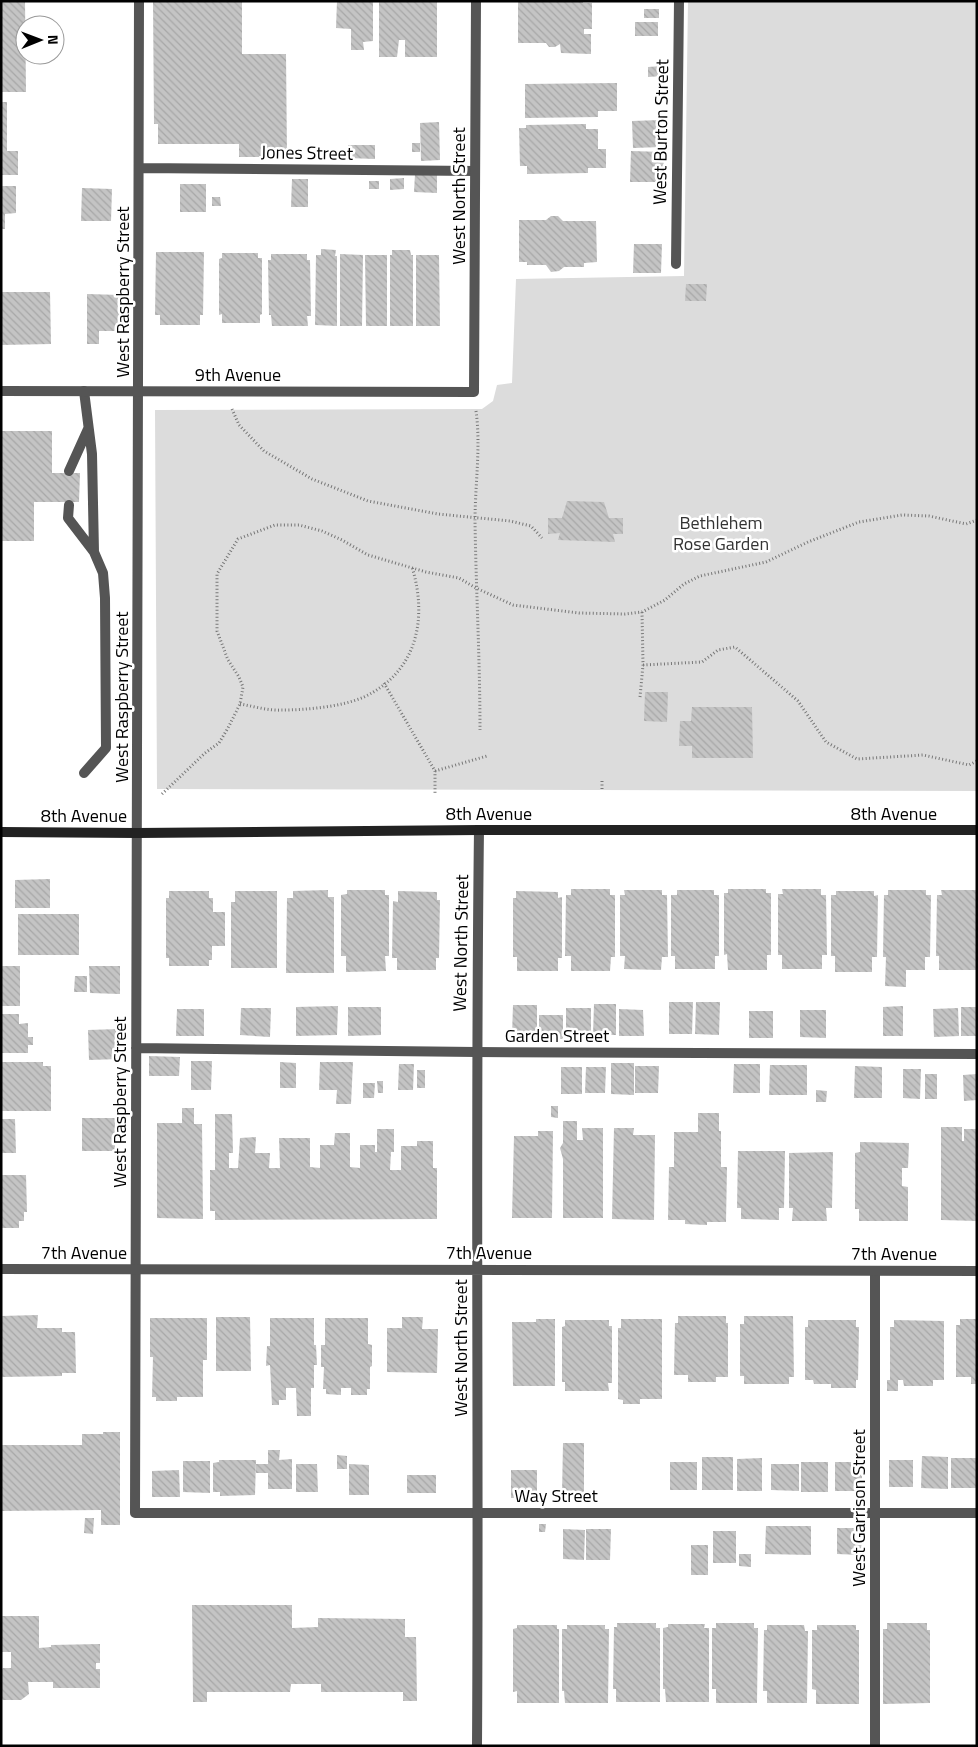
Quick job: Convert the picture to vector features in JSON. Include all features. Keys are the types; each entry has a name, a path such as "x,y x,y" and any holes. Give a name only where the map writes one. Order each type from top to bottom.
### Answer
{"main road":[{"name":"8th Avenue","path":"1,832 977,830"}],"street":[{"name":"West Raspberry Street","path":"135,1513 139,1"},
{"name":"West North Street","path":"474,392 476,1"},
{"name":"West Burton Street","path":"676,264 679,1"},
{"name":"Jones Street","path":"139,168 475,171"},
{"name":"9th Avenue","path":"1,391 474,392"},
{"path":"84,391 92,454 94,552"},
{"path":"68,471 88,428"},
{"path":"69,505 68,518 94,552 103,573 105,598 106,748 84,773"},
{"name":"West North Street","path":"477,1746 476,1052 479,830"},
{"name":"Garden Street","path":"136,1048 476,1052 977,1054"},
{"name":"7th Avenue","path":"1,1269 977,1271"},
{"name":"West Garrison Street","path":"875,1271 875,1746"},
{"name":"Way Street","path":"135,1513 977,1513"}],"path":[{"path":"222,391 240,425 264,451 312,479 368,501 438,514 510,521 531,526 542,538"},
{"path":"474,392 477,419 476,588 480,676 480,730"},
{"path":"162,794 218,743 240,704 243,687 228,660 217,631 217,574 238,539 275,525 299,525 322,531 368,554 459,578 513,605 578,613 625,614 642,612 665,600 684,584 700,576 766,562 831,532 859,522 902,515 929,516 966,524 977,520"},
{"path":"240,704 280,711 322,708 364,697 384,683 408,657 418,625 418,587 412,567"},
{"path":"640,697 643,665 642,612"},
{"path":"643,665 702,662 718,650 735,647 798,700 826,742 857,759 923,755 968,765 977,762"},
{"path":"384,683 435,771 435,795"},
{"path":"435,771 487,756"},
{"path":"602,781 602,789"}],"green space":[{"name":"Bethlehem Rose Garden","path":"688,1 977,1 977,791 157,789 155,410 482,409 493,401 497,385 512,383 516,279 684,276"}],"building":[{"path":"1,1 25,1 25,15 15,15 15,65 26,65 26,92 1,92"},
{"path":"153,1 242,1 242,54 286,54 287,157 239,157 239,144 158,144 158,124 154,124"},
{"path":"337,1 373,1 373,41 363,42 364,50 351,50 351,29 336,28"},
{"path":"379,1 437,1 437,57 405,57 405,40 399,40 397,57 379,57"},
{"path":"518,1 583,1 583,3 592,3 592,29 584,29 584,34 591,34 591,54 561,53 560,44 555,47 549,47 546,43 518,43"},
{"path":"644,9 659,9 659,18 644,18"},
{"path":"635,22 658,22 658,36 635,36"},
{"path":"662,66 662,76 648,77 648,67"},
{"path":"617,83 617,111 598,111 598,117 525,118 525,84"},
{"path":"1,102 7,102 7,151 18,151 18,175 1,175"},
{"path":"661,120 661,147 633,148 632,121"},
{"path":"439,122 440,160 421,161 420,123"},
{"path":"586,124 586,129 598,129 598,149 606,149 606,168 588,168 588,173 527,174 527,166 520,166 519,128 526,128 526,125"},
{"path":"412,143 420,143 420,152 412,152"},
{"path":"348,145 375,145 375,159 348,158"},
{"path":"631,151 664,152 663,182 630,182"},
{"path":"415,174 437,174 437,193 414,192"},
{"path":"404,178 404,189 390,190 390,179"},
{"path":"292,179 308,179 308,207 291,207"},
{"path":"369,181 379,181 379,189 369,189"},
{"path":"180,184 206,184 206,212 180,212"},
{"path":"1,186 16,186 16,213 5,214 5,229 1,229"},
{"path":"82,188 112,189 111,221 81,221"},
{"path":"212,197 220,197 221,206 212,206"},
{"path":"551,216 558,216 563,221 596,221 597,262 584,263 584,267 564,267 559,271 551,272 546,265 527,265 527,262 519,262 519,220 546,220"},
{"path":"634,244 662,244 661,273 633,273"},
{"path":"321,249 336,250 337,326 315,325 316,255 321,255"},
{"path":"392,250 410,250 411,255 413,255 413,326 390,326 390,255 392,255"},
{"path":"156,252 204,252 203,315 200,315 200,325 160,325 160,315 155,315"},
{"path":"222,253 258,253 258,258 262,258 262,314 260,315 260,323 222,323 222,314 219,315 219,259 222,258"},
{"path":"271,254 307,254 307,260 310,260 311,316 307,316 308,326 272,326 271,315 269,315 268,260 271,260"},
{"path":"340,254 363,255 362,326 340,326"},
{"path":"365,255 387,255 387,326 366,326"},
{"path":"416,255 439,255 440,326 416,326"},
{"path":"686,284 707,284 706,301 685,301"},
{"path":"1,292 50,292 51,344 1,345"},
{"path":"87,294 121,295 121,331 99,331 99,344 87,344"},
{"path":"1,431 52,431 52,473 80,473 79,502 34,502 34,541 1,541"},
{"path":"567,501 604,502 609,518 623,518 623,534 613,534 615,542 558,540 560,533 548,534 548,518 562,518"},
{"path":"645,692 668,692 667,722 644,721"},
{"path":"692,707 752,707 753,758 692,758 692,746 679,746 680,721 691,721"},
{"path":"50,879 50,908 15,908 15,880"},
{"path":"571,889 610,889 610,895 615,895 615,957 611,957 610,971 571,971 571,956 565,956 566,895 571,895"},
{"path":"728,889 766,889 766,893 771,893 771,955 767,955 767,970 728,970 727,954 724,955 724,893 728,893"},
{"path":"782,889 821,889 821,895 826,895 827,955 822,955 822,969 782,969 782,955 778,955 778,894 783,894"},
{"path":"328,890 328,897 334,897 334,973 286,973 287,898 293,898 293,891"},
{"path":"347,890 385,890 385,895 389,895 389,956 385,956 386,971 346,972 346,956 341,956 341,895 347,894"},
{"path":"624,890 662,890 662,895 667,895 668,957 662,957 661,970 624,969 625,956 620,956 620,895 625,895"},
{"path":"677,890 714,890 714,895 719,895 719,956 715,956 715,969 675,969 675,956 671,956 671,895 677,895"},
{"path":"888,890 926,890 926,895 931,895 930,957 925,957 925,970 906,970 906,987 885,986 886,957 883,957 884,895 888,895"},
{"path":"941,890 977,890 977,970 939,970 939,956 936,956 937,895 942,895"},
{"path":"169,891 209,891 209,898 213,898 213,912 225,912 225,946 212,946 212,960 209,960 209,966 169,966 169,958 166,958 166,898 169,898"},
{"path":"235,891 277,891 277,968 231,968 231,902 235,902"},
{"path":"398,891 437,892 437,900 440,900 439,958 436,958 436,970 397,970 397,958 392,958 393,901 398,902"},
{"path":"516,891 558,892 558,898 562,897 562,958 558,958 558,971 517,971 517,957 513,957 513,898 516,898"},
{"path":"836,891 874,891 874,896 878,895 877,957 872,957 872,972 835,972 835,956 831,956 831,895 836,895"},
{"path":"18,914 79,914 79,955 18,955"},
{"path":"1,966 20,966 20,1006 1,1006"},
{"path":"89,966 120,966 120,994 90,993"},
{"path":"75,976 87,976 87,992 74,992"},
{"path":"669,1002 693,1002 692,1034 669,1034"},
{"path":"696,1002 720,1002 719,1035 695,1034"},
{"path":"594,1004 616,1004 616,1035 593,1035"},
{"path":"513,1005 537,1005 537,1035 512,1035"},
{"path":"338,1006 337,1035 296,1036 296,1007"},
{"path":"903,1006 903,1036 883,1036 883,1007"},
{"path":"348,1007 381,1007 381,1035 348,1036"},
{"path":"961,1007 977,1007 977,1036 961,1036"},
{"path":"241,1008 271,1008 270,1037 240,1035"},
{"path":"566,1008 591,1008 591,1035 566,1035"},
{"path":"958,1008 959,1036 934,1037 933,1009"},
{"path":"177,1009 204,1009 204,1036 176,1036"},
{"path":"619,1009 643,1010 644,1036 619,1036"},
{"path":"800,1010 826,1010 826,1038 800,1037"},
{"path":"749,1011 773,1011 773,1038 749,1038"},
{"path":"1,1014 19,1014 19,1024 28,1023 28,1037 33,1037 33,1045 28,1045 28,1053 1,1053"},
{"path":"539,1015 563,1015 563,1039 539,1039"},
{"path":"119,1029 120,1059 89,1060 88,1030"},
{"path":"149,1056 180,1057 179,1076 149,1076"},
{"path":"191,1061 212,1061 211,1090 191,1090"},
{"path":"1,1062 43,1062 43,1066 51,1066 51,1111 1,1111"},
{"path":"280,1062 296,1063 296,1088 280,1088"},
{"path":"320,1062 353,1062 351,1104 336,1104 337,1090 319,1090"},
{"path":"611,1063 634,1063 634,1095 611,1094"},
{"path":"399,1064 414,1064 413,1090 398,1090"},
{"path":"734,1064 760,1064 760,1093 733,1093"},
{"path":"770,1065 807,1065 807,1095 769,1095"},
{"path":"635,1066 659,1066 658,1093 635,1093"},
{"path":"855,1066 882,1067 882,1098 854,1098"},
{"path":"561,1067 582,1067 582,1094 561,1094"},
{"path":"586,1067 606,1067 605,1093 585,1093"},
{"path":"903,1069 921,1069 920,1099 903,1098"},
{"path":"417,1070 425,1070 425,1088 417,1088"},
{"path":"925,1074 937,1074 937,1099 925,1099"},
{"path":"977,1074 977,1100 964,1101 963,1075"},
{"path":"377,1081 383,1081 383,1093 378,1093"},
{"path":"363,1083 375,1083 374,1098 363,1098"},
{"path":"816,1090 827,1091 826,1102 816,1102"},
{"path":"551,1106 558,1106 558,1118 551,1117"},
{"path":"182,1108 194,1108 194,1124 202,1124 203,1219 157,1218 157,1123 182,1123"},
{"path":"698,1113 719,1113 721,1167 727,1167 726,1222 707,1222 707,1225 685,1224 685,1220 668,1220 669,1167 674,1167 674,1132 698,1132"},
{"path":"215,1114 232,1114 233,1153 229,1153 229,1168 238,1168 240,1138 256,1137 255,1153 270,1153 269,1168 280,1168 279,1138 310,1138 310,1167 320,1168 320,1145 334,1145 335,1133 350,1133 350,1167 360,1168 360,1145 375,1145 375,1152 377,1152 377,1129 394,1129 394,1152 391,1152 390,1170 401,1170 401,1146 417,1146 417,1141 433,1141 433,1168 437,1168 437,1219 215,1220 215,1211 210,1211 210,1170 215,1170"},
{"path":"82,1118 115,1118 115,1151 82,1151"},
{"path":"1,1119 15,1119 16,1153 1,1153"},
{"path":"563,1121 577,1121 577,1140 583,1140 582,1128 603,1128 603,1218 563,1218 563,1159 560,1148 563,1143"},
{"path":"941,1127 962,1127 962,1141 964,1141 964,1129 977,1129 977,1221 941,1220"},
{"path":"614,1128 634,1128 633,1135 655,1135 654,1220 612,1219"},
{"path":"538,1131 553,1131 552,1218 512,1218 514,1136 538,1136"},
{"path":"860,1142 909,1143 908,1168 902,1168 902,1186 908,1187 908,1221 859,1221 859,1209 855,1209 855,1153 860,1152"},
{"path":"738,1151 785,1151 784,1208 779,1208 779,1220 741,1219 741,1208 737,1208"},
{"path":"833,1152 832,1208 826,1208 827,1221 792,1221 793,1208 789,1208 789,1153"},
{"path":"1,1175 26,1175 27,1212 24,1212 24,1221 19,1221 19,1228 1,1228"},
{"path":"38,1315 37,1328 62,1328 62,1332 75,1332 76,1373 62,1373 62,1376 1,1377 1,1316"},
{"path":"678,1316 726,1316 726,1323 728,1323 728,1377 716,1377 716,1382 688,1382 688,1375 674,1375 675,1323 678,1323"},
{"path":"744,1316 793,1316 794,1377 789,1377 789,1384 744,1384 744,1376 740,1376 740,1324 744,1324"},
{"path":"216,1317 250,1317 251,1371 216,1371"},
{"path":"402,1317 423,1317 422,1329 438,1329 437,1373 387,1372 387,1328 402,1328"},
{"path":"150,1318 207,1318 207,1360 203,1360 203,1397 177,1397 177,1401 156,1401 156,1397 152,1397 153,1357 150,1357"},
{"path":"270,1318 314,1318 314,1345 316,1345 317,1365 314,1365 314,1388 311,1388 311,1416 297,1416 296,1388 286,1388 286,1400 279,1400 279,1405 272,1405 270,1365 266,1366 267,1346 270,1346"},
{"path":"325,1318 368,1318 368,1344 372,1345 372,1366 370,1367 370,1389 367,1389 367,1395 351,1395 351,1388 341,1388 341,1395 326,1394 326,1389 323,1389 324,1367 321,1367 321,1345 325,1345"},
{"path":"536,1319 555,1319 555,1386 513,1386 512,1322 536,1322"},
{"path":"621,1319 662,1319 662,1399 640,1399 640,1404 623,1404 623,1400 618,1399 618,1328 621,1328"},
{"path":"960,1319 977,1319 977,1384 971,1384 971,1377 956,1377 956,1325 960,1325"},
{"path":"565,1320 609,1320 609,1326 612,1326 612,1383 608,1383 609,1391 565,1391 565,1382 562,1382 562,1327 565,1326"},
{"path":"808,1320 856,1320 856,1327 859,1327 858,1380 856,1380 856,1388 831,1388 831,1384 814,1384 813,1380 805,1380 805,1327 808,1327"},
{"path":"894,1320 944,1321 944,1380 933,1380 933,1386 904,1386 903,1380 898,1380 898,1391 887,1391 887,1380 890,1380 890,1327 894,1327"},
{"path":"103,1432 120,1432 120,1525 101,1525 101,1510 1,1511 1,1445 82,1445 82,1434 103,1434"},
{"path":"563,1443 584,1443 584,1495 562,1495"},
{"path":"268,1450 280,1450 279,1460 292,1459 292,1489 268,1489 268,1473 256,1473 256,1464 268,1464"},
{"path":"337,1455 347,1456 347,1469 337,1469"},
{"path":"922,1456 948,1457 948,1489 921,1488"},
{"path":"702,1457 733,1457 733,1490 702,1490"},
{"path":"762,1458 762,1491 737,1491 737,1459"},
{"path":"951,1458 977,1458 977,1488 951,1488"},
{"path":"219,1460 256,1460 255,1495 220,1496 220,1492 213,1492 213,1463 219,1462"},
{"path":"889,1460 913,1460 913,1487 889,1487"},
{"path":"183,1461 210,1461 210,1493 183,1492"},
{"path":"670,1462 697,1462 697,1490 670,1490"},
{"path":"801,1462 828,1462 828,1492 801,1492"},
{"path":"835,1462 862,1462 862,1491 835,1491"},
{"path":"296,1464 317,1464 318,1492 296,1492"},
{"path":"349,1464 369,1465 369,1495 349,1495"},
{"path":"771,1464 799,1464 799,1491 771,1490"},
{"path":"179,1470 180,1497 152,1497 152,1471"},
{"path":"511,1470 537,1470 537,1498 511,1498"},
{"path":"407,1475 436,1475 436,1493 407,1493"},
{"path":"85,1518 94,1518 93,1534 84,1533"},
{"path":"539,1524 546,1524 545,1532 539,1532"},
{"path":"766,1526 811,1526 811,1555 765,1554"},
{"path":"837,1528 862,1528 861,1555 837,1554"},
{"path":"563,1529 585,1530 584,1560 563,1559"},
{"path":"586,1529 611,1529 610,1560 586,1560"},
{"path":"713,1531 736,1531 736,1563 713,1563"},
{"path":"691,1545 708,1545 708,1575 691,1575"},
{"path":"739,1554 751,1554 751,1567 739,1566"},
{"path":"192,1605 292,1605 292,1628 318,1627 318,1618 405,1619 405,1637 416,1637 417,1701 403,1701 403,1692 321,1692 321,1684 291,1684 290,1692 207,1692 207,1702 193,1702"},
{"path":"1,1616 39,1616 39,1648 51,1647 51,1645 100,1644 100,1663 96,1663 96,1669 100,1669 100,1688 53,1688 53,1682 28,1682 29,1694 21,1700 1,1699 1,1670 3,1668 11,1668 11,1652 1,1652"},
{"path":"617,1623 656,1623 656,1628 660,1628 660,1702 616,1702 616,1689 613,1689 614,1627 617,1627"},
{"path":"716,1623 754,1623 754,1628 758,1628 757,1703 716,1703 716,1689 712,1689 712,1628 716,1628"},
{"path":"887,1623 927,1623 927,1630 930,1630 930,1703 883,1704 883,1629 887,1629"},
{"path":"668,1624 705,1624 704,1628 709,1628 709,1702 666,1702 665,1689 663,1689 663,1628 668,1627"},
{"path":"517,1625 557,1625 557,1629 559,1629 559,1703 517,1703 517,1691 513,1692 513,1629 517,1628"},
{"path":"567,1625 605,1625 605,1629 609,1629 608,1703 565,1703 564,1691 562,1691 562,1629 567,1629"},
{"path":"767,1625 804,1625 805,1631 808,1631 807,1703 767,1703 767,1691 763,1691 764,1630 767,1630"},
{"path":"817,1625 856,1625 856,1630 859,1630 859,1704 816,1704 816,1690 812,1689 812,1630 817,1630"}]}
